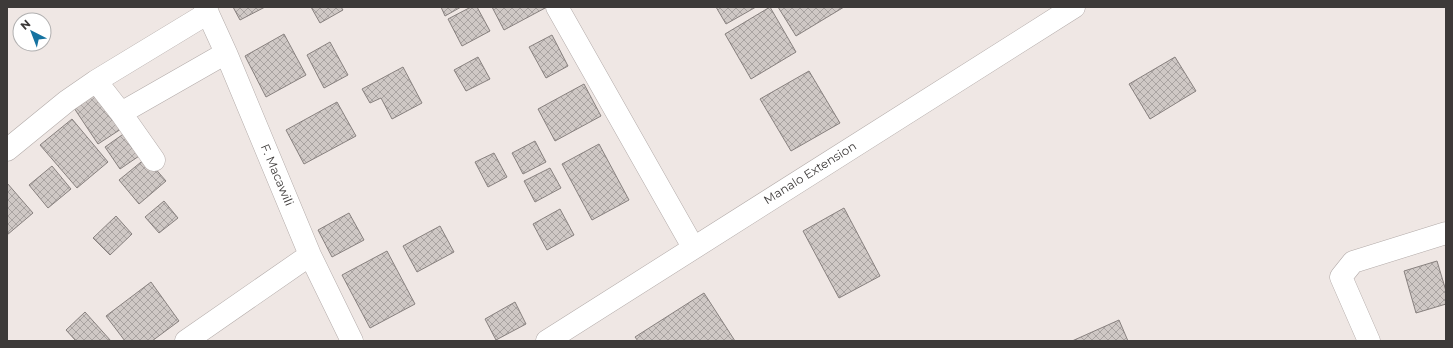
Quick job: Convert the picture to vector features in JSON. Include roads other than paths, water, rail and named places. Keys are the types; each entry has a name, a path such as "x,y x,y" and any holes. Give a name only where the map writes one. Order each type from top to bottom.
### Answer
{"street":[{"path":"557,7 693,247"},
{"name":"Manalo Extension","path":"550,340 693,247 1074,7"},
{"path":"7,150 67,101 207,10"},
{"name":"F. Macawili","path":"207,10 226,52 310,255 352,341"},
{"path":"121,113 226,52"},
{"path":"96,81 121,113 154,160"},
{"path":"1369,341 1341,277 1353,262 1446,233"},
{"path":"186,341 310,255"}]}
